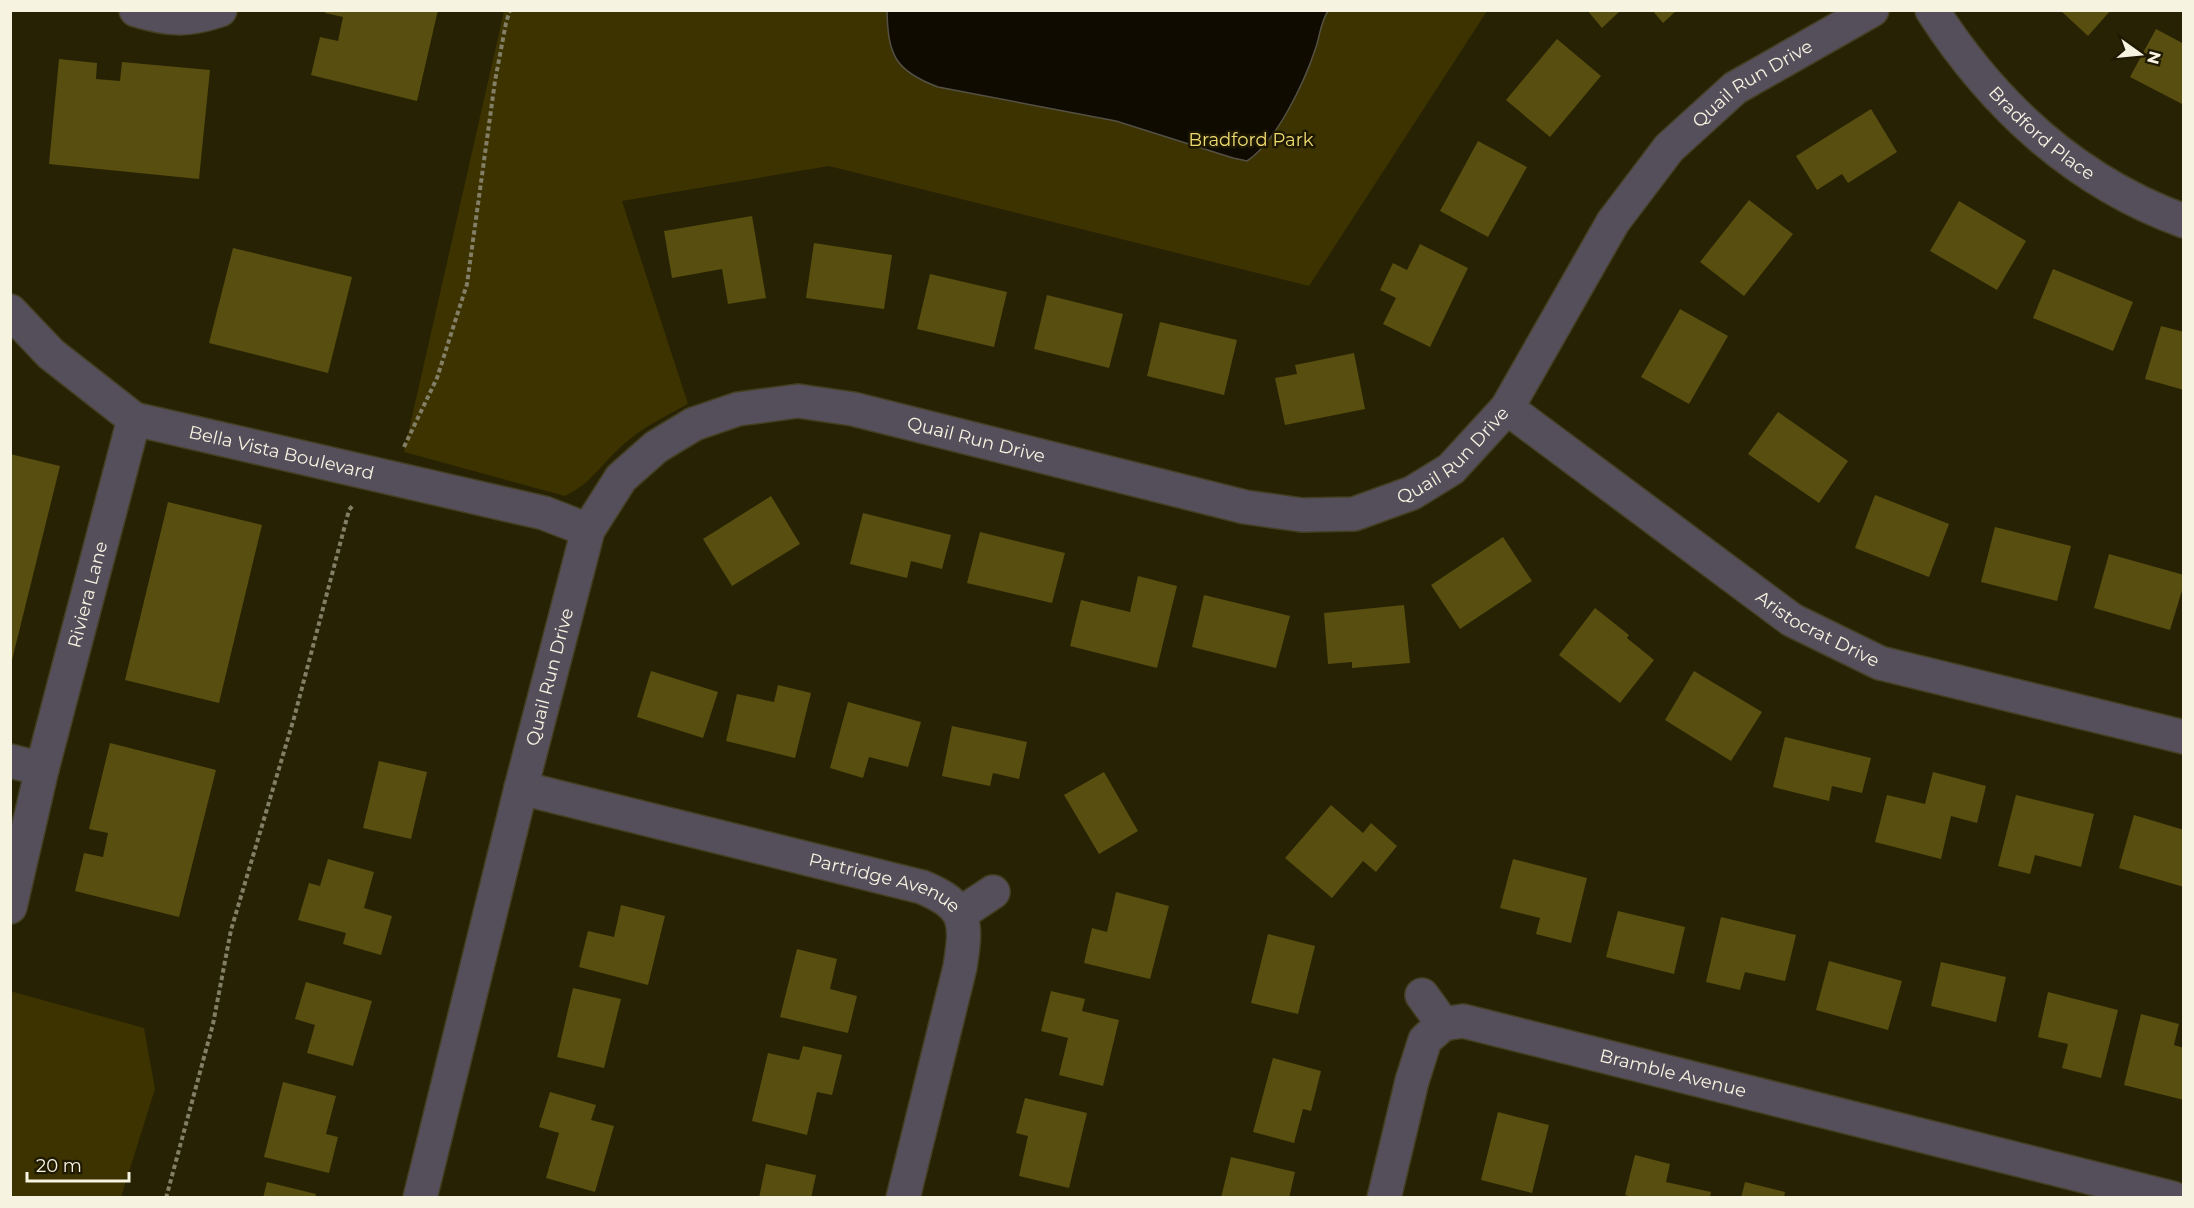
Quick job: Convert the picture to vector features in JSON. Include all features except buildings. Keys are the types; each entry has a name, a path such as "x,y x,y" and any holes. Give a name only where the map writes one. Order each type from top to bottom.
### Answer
{"street":[{"path":"136,10 163,18 197,18 220,10"},
{"name":"Quail Run Drive","path":"420,1197 521,788 588,530 621,478 656,447 694,424 738,409 798,401 853,409 1245,507 1302,515 1354,514 1412,493 1451,469 1507,408 1613,222 1669,148 1735,88 1872,10"},
{"name":"Bradford Place","path":"1932,10 1985,83 2025,124 2075,164 2120,192 2184,221"},
{"name":"Bella Vista Boulevard","path":"10,311 51,354 134,419 544,513 588,530"},
{"name":"Aristocrat Drive","path":"1507,408 1792,620 1880,663 2184,737"},
{"name":"Riviera Lane","path":"10,907 42,769 134,419"},
{"path":"10,761 42,769"},
{"name":"Partridge Avenue","path":"521,788 922,887 943,896 960,914 965,935 960,967 903,1197"},
{"path":"960,914 993,892"},
{"path":"1383,1197 1412,1081 1425,1040 1443,1024 1422,995"},
{"name":"Bramble Avenue","path":"1443,1024 1463,1021 2172,1197"}],"path":[{"path":"166,1197 213,1024 231,930 294,718 349,510 408,442 437,378 467,284 495,81 510,10"}],"green space":[{"name":"Bradford Park","path":"504,11 1487,11 1309,286 829,166 622,201 688,404 631,438 582,486 565,496 404,452"},
{"path":"10,991 144,1028 155,1089 121,1197 11,1197"}],"shaded area":[{"path":"887,10 1328,11 1310,63 1288,111 1268,140 1247,161 1116,121 938,87 912,75 897,60 889,39"}]}
